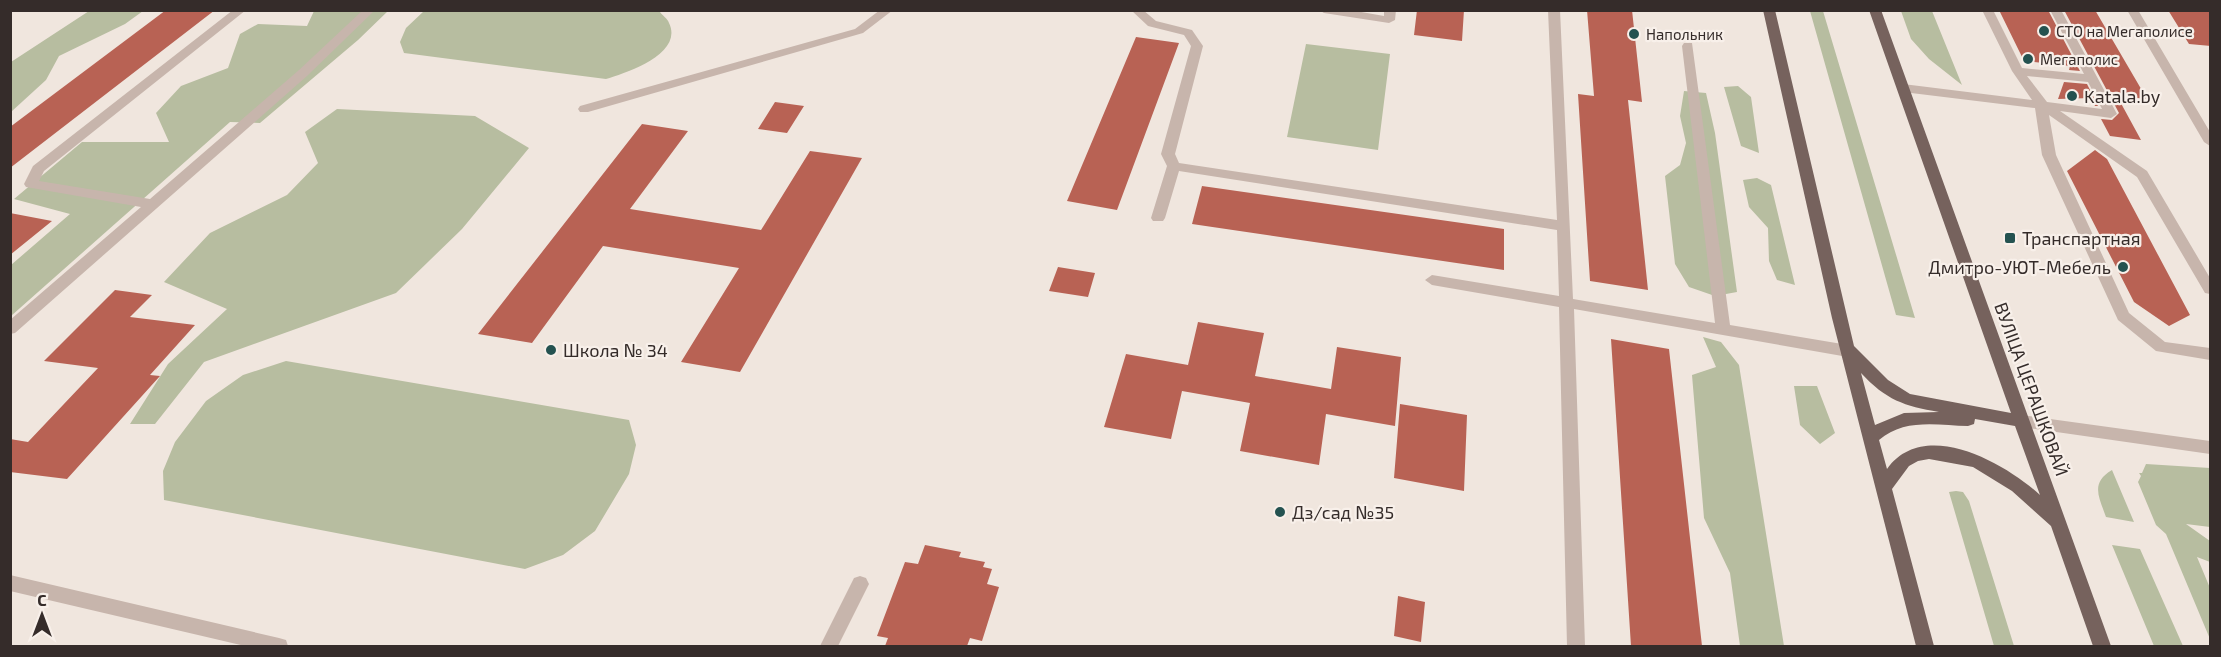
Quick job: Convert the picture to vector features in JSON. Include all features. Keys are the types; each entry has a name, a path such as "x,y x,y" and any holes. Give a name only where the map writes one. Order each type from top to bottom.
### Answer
{"main road":[{"path":"1769,10 1848,349 1925,646"},
{"name":"ВУЛІЦА ЦЕРАШКОВАЙ","path":"1875,10 2102,646"},
{"path":"1848,349 1880,383 1894,394 1907,400 2022,421"},
{"path":"1871,438 1879,428 1902,419 2022,421"},
{"path":"1884,488 1906,459 1920,453 1960,455 1982,462 2011,479 2058,523"}],"lane":[{"path":"151,204 31,184 38,170 241,10"},
{"path":"10,329 303,73 370,10"},
{"path":"584,109 859,31 888,10"},
{"path":"1136,10 1152,24 1188,33 1197,46 1168,154 1174,166 1158,218"},
{"path":"1324,10 1389,20 1390,10"},
{"path":"1554,10 1564,226 1576,646"},
{"path":"1986,10 2018,71 2041,104 2142,174 2211,289"},
{"path":"1902,88 2111,114 2055,10"},
{"path":"2132,10 2211,142"},
{"path":"1688,46 1724,328"},
{"path":"2018,71 2092,79"},
{"path":"2041,104 2049,155 2122,316 2161,346 2211,354"},
{"path":"1174,166 1564,226"},
{"path":"1432,280 1848,349"},
{"path":"2022,421 2211,448"},
{"path":"10,583 279,646"},
{"path":"829,646 860,584"}],"green space":[{"path":"89,11 143,11 125,24 59,56 46,80 11,112 11,62"},
{"path":"314,11 388,11 358,40 260,123 230,122 11,316 11,265 70,214 14,199 82,142 169,142 156,113 181,86 228,68 240,34 258,24 307,26"},
{"path":"424,11 660,12 668,22 671,34 668,44 651,60 606,79 404,53 400,42 406,28"},
{"path":"1810,11 1823,11 1915,318 1896,315"},
{"path":"1901,11 1932,11 1962,85 1929,59 1911,39"},
{"path":"1306,44 1390,54 1378,150 1287,137"},
{"path":"1738,86 1751,97 1759,153 1741,146 1724,87"},
{"path":"1684,91 1706,93 1715,133 1737,292 1715,296 1689,287 1675,264 1665,176 1680,165 1686,143 1680,116"},
{"path":"337,109 475,116 529,148 462,229 396,293 204,362 155,424 130,424 168,364 227,309 164,282 210,233 287,195 318,163 305,132"},
{"path":"1757,178 1771,185 1795,285 1777,280 1769,261 1768,228 1749,207 1743,180"},
{"path":"1703,337 1721,342 1739,365 1784,646 1740,646 1730,573 1704,518 1692,375 1716,367"},
{"path":"286,361 629,420 636,445 629,474 595,531 563,555 525,569 164,500 163,471 175,442 206,401 243,375"},
{"path":"1794,386 1817,386 1835,433 1820,444 1800,425"},
{"path":"2146,464 2210,468 2210,527 2186,524 2210,541 2210,562 2197,557 2210,588 2210,639 2166,534 2156,525 2138,482 2141,476 2139,473 2142,473"},
{"path":"2112,470 2134,522 2106,517 2098,491 2101,480"},
{"path":"1949,492 1963,492 1969,501 2014,646 1994,646"},
{"path":"2112,545 2140,549 2183,646 2154,646"}],"building":[{"path":"166,10 215,10 10,168 10,127"},
{"path":"1417,10 1464,10 1462,41 1414,35"},
{"path":"1587,10 1632,10 1642,102 1628,100 1648,290 1590,281 1578,94 1594,96"},
{"name":"Мегаполис","path":"1999,10 2048,10 2080,71 2069,70 2070,66 2024,61"},
{"path":"2064,10 2095,10 2147,99 2117,96 2141,140 2110,136 2101,119 2112,120 2119,113"},
{"path":"2168,10 2211,10 2211,46 2189,44"},
{"path":"1136,37 1179,43 1117,210 1067,201"},
{"path":"2064,82 2087,84 2098,106 2095,106 2091,98 2058,99"},
{"path":"775,102 804,106 787,133 758,129"},
{"path":"642,124 688,131 630,209 761,230 810,151 862,158 740,372 681,362 739,268 603,246 532,343 478,334"},
{"path":"2095,150 2107,159 2190,315 2169,326 2134,302 2067,171"},
{"path":"1202,186 1504,229 1504,270 1192,224"},
{"path":"10,213 52,221 10,255"},
{"path":"1058,267 1095,273 1088,297 1049,291"},
{"path":"115,290 152,295 130,317 195,325 150,375 160,376 67,479 10,472 10,439 28,442 98,368 44,361"},
{"path":"1198,322 1264,333 1255,376 1331,389 1337,347 1401,357 1395,426 1326,414 1319,465 1240,451 1250,403 1182,391 1171,439 1104,427 1126,354 1188,365"},
{"path":"1611,339 1669,349 1702,646 1631,646"},
{"path":"1400,404 1467,415 1464,491 1394,478"},
{"path":"925,545 961,552 959,557 985,562 983,567 992,569 987,584 999,587 982,641 970,638 967,646 885,646 888,638 877,636 905,562 918,564"},
{"path":"1398,596 1425,602 1421,642 1394,636"}],"place":[{"name":"СТО на Мегаполисе","path":"2044,31"},
{"name":"Напольник","path":"1634,34"},
{"name":"Мегаполис","path":"2028,59"},
{"name":"Katala.by","path":"2072,96"},
{"name":"Транспартная","path":"2010,238"},
{"name":"Дмитро-УЮТ-Мебель","path":"2123,267"},
{"name":"Школа № 34","path":"551,350"},
{"name":"Дз/сад №35","path":"1280,512"}]}
